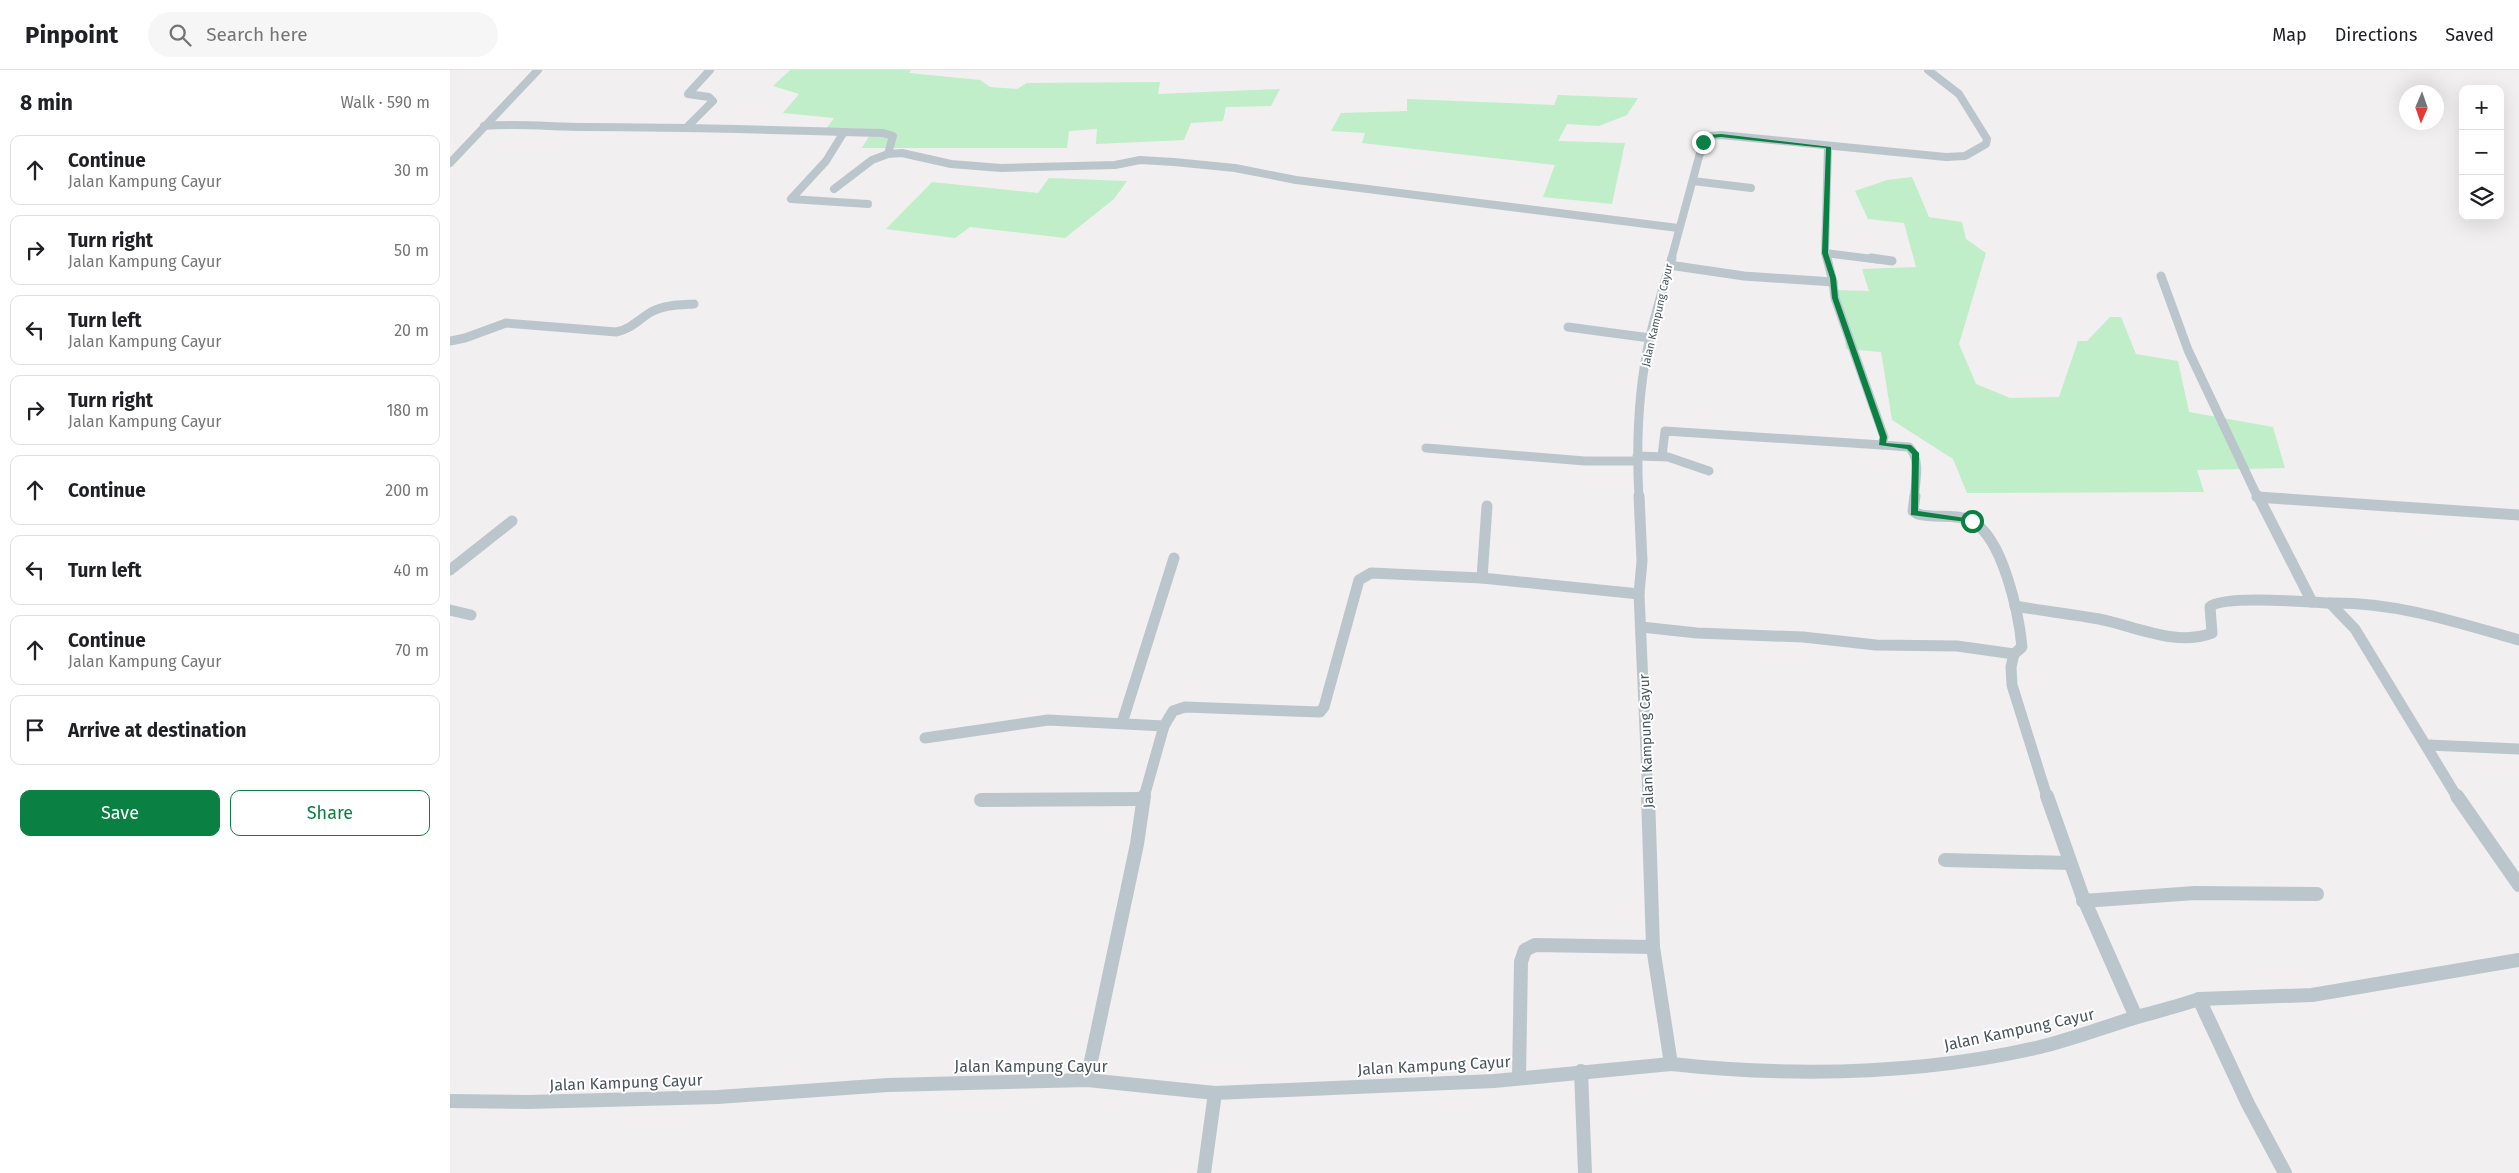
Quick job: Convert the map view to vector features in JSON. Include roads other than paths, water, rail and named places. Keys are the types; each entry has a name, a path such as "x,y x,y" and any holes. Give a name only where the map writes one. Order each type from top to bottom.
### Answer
{"street":[{"path":"450,163 538,70"},
{"path":"687,127 713,101 708,97 688,94 703,80 710,70"},
{"name":"Jalan Kampung Cayur","path":"1671,1064 1653,947 1642,627 1639,594 1642,561 1637,459 1638,409 1650,338 1678,228 1703,142 1710,136 1721,135 1925,156 1966,156 1986,144 1987,139 1959,94 1950,84 1928,70"},
{"path":"488,125 605,128 687,127 891,134 893,136 888,154"},
{"path":"844,132 826,162 791,199 868,204"},
{"path":"1828,147 1825,253 1837,305 1884,437 1882,445"},
{"path":"834,189 863,166 888,154 911,154 940,162 1001,168 1115,165 1140,160 1235,168 1296,180 1678,228"},
{"path":"1693,181 1752,188"},
{"path":"1825,253 1892,261"},
{"path":"1669,265 1744,276 1833,282"},
{"path":"2161,276 2174,318 2257,497 2312,602"},
{"path":"450,341 474,337 494,324 506,323 622,332 651,312 667,306 694,304"},
{"path":"1568,327 1650,338"},
{"path":"1662,456 1666,431 1909,447 1915,453 1914,513 1960,518 1972,521 1981,527 1998,558 2016,606 2022,647 2014,654 2011,667 2012,685 2052,816 2082,901 2136,1017"},
{"path":"1426,448 1585,460 1637,459 1662,456 1709,471"},
{"path":"2257,497 2519,514"},
{"path":"1482,578 1488,506"},
{"path":"450,570 512,520"},
{"path":"1122,723 1174,558"},
{"path":"1087,1080 1138,844 1143,799 1164,726 1173,711 1185,707 1320,712 1324,707 1361,577 1377,571 1482,578 1639,594"},
{"path":"2016,606 2102,619 2169,636 2197,637 2207,636 2213,630 2210,610 2213,604 2234,600 2357,602 2383,604 2519,640"},
{"path":"2330,603 2355,629 2428,745 2469,816 2519,886"},
{"path":"450,610 472,615"},
{"path":"1642,627 1696,633 1803,637 1876,645 1956,646 2014,654"},
{"path":"925,738 1048,720 1164,726"},
{"path":"2428,745 2519,749"},
{"path":"981,800 1143,799"},
{"path":"1945,860 2069,863"},
{"path":"2082,901 2195,893 2317,894"},
{"path":"1519,1078 1521,962 1525,950 1535,945 1653,947"},
{"name":"Jalan Kampung Cayur","path":"450,1101 528,1102 709,1097 888,1085 1087,1080 1215,1093 1494,1081 1581,1071 1671,1064 1713,1070 1790,1072 1892,1069 1954,1062 2087,1035 2136,1017 2168,1010 2199,999 2312,995 2498,962 2519,960"},
{"path":"2199,999 2248,1104 2285,1173"},
{"path":"1581,1071 1585,1173"},
{"path":"1204,1173 1215,1093"}]}
